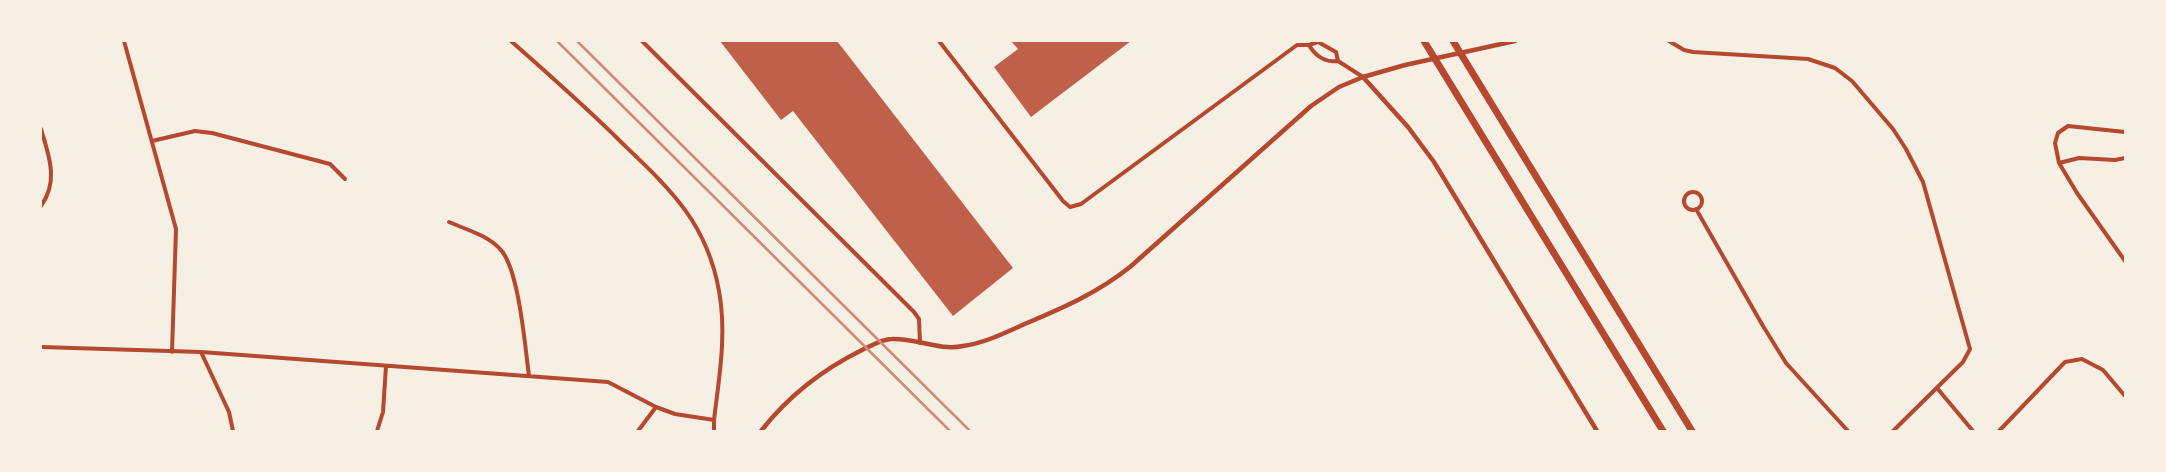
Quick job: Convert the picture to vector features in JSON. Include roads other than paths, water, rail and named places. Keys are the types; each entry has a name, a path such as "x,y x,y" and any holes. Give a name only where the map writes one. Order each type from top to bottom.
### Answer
{"highway":[{"path":"1424,41 1663,431"},
{"path":"1453,41 1692,431"}],"street":[{"path":"124,41 176,229 172,352"},
{"path":"511,41 592,113 672,191 690,215 703,239 718,285 722,311 722,340 714,431"},
{"path":"642,41 914,312 918,319 920,343"},
{"path":"939,41 1063,201 1067,205 1074,207 1297,45 1309,45 1318,42 1336,52 1338,61"},
{"path":"761,431 795,393 816,377 851,356 891,338 953,348 972,344 1086,298 1130,267 1311,106 1340,87 1363,77 1405,65 1515,41"},
{"path":"1669,41 1684,50 1693,52 1808,59 1835,68 1852,81 1906,149 1923,182 1970,346 1966,359 1893,431"},
{"path":"1309,45 1317,55 1330,62 1338,61 1363,77 1408,127 1434,162 1597,431"},
{"path":"2125,132 2065,126 2058,133 2056,139 2059,163 2077,193 2125,261"},
{"path":"41,129 52,172 49,190 41,206"},
{"path":"152,141 195,131 212,133 330,164 345,179"},
{"path":"2059,163 2079,158 2115,160 2125,158"},
{"path":"1695,192 1700,196 1701,202 1696,209 1691,209 1685,205 1684,198 1689,193 1695,192"},
{"path":"1696,209 1786,363 1848,431"},
{"path":"449,222 490,240 502,251 513,274 529,376"},
{"path":"41,347 201,352 608,382 656,407 676,414 714,420"},
{"path":"201,352 229,412 233,431"},
{"path":"2000,431 2065,362 2082,359 2103,370 2125,396"},
{"path":"377,431 383,412 386,366"},
{"path":"1936,388 1973,431"},
{"path":"638,431 656,407"}],"railway":[{"path":"557,41 950,431"},
{"path":"577,41 970,431"}]}
